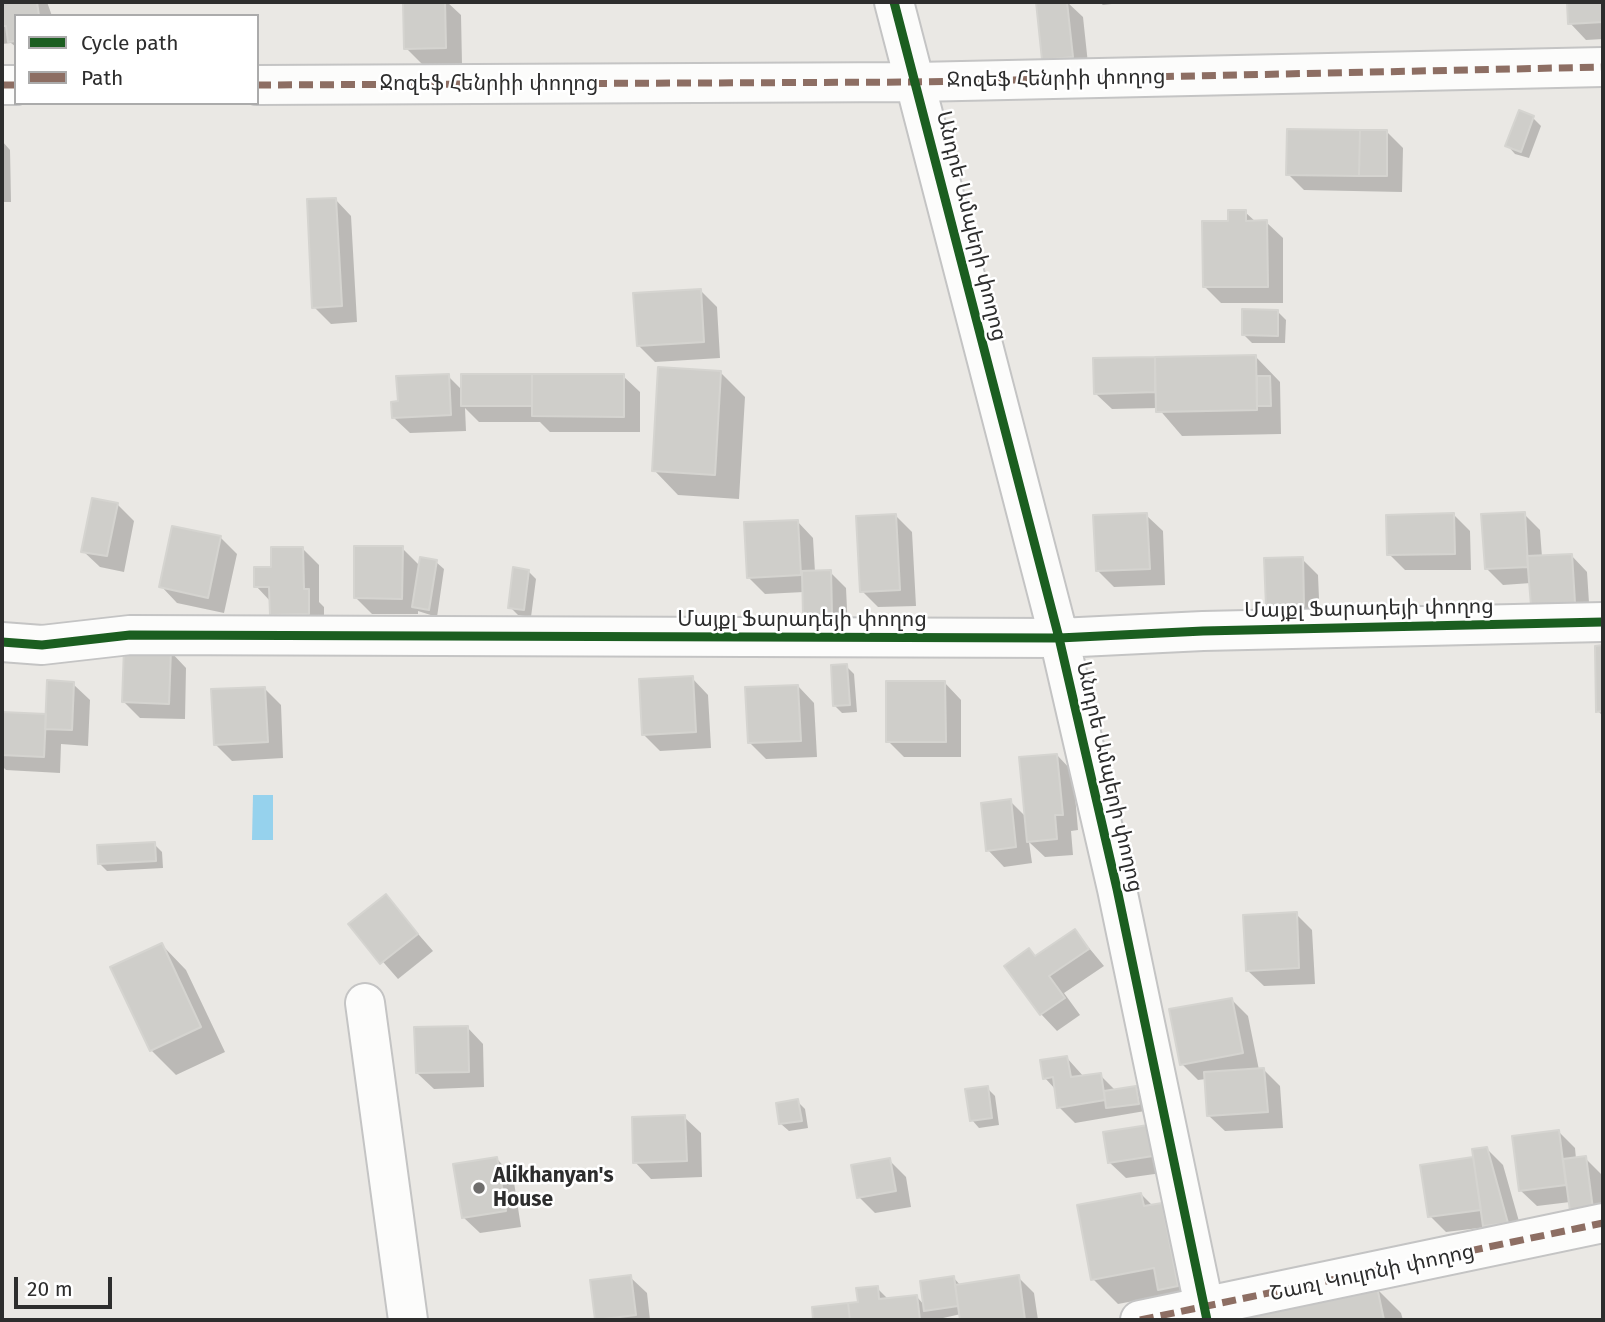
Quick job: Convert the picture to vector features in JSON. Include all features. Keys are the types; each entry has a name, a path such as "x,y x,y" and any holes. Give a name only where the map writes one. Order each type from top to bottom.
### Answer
{"street":[{"name":"Անդրե Ամպերի փողոց","path":"894,2 1059,638 1118,889 1205,1315"},
{"name":"Ջոզեֆ Հենրիի փողոց","path":"259,85 916,82 1603,67"},
{"name":"Մայքլ Ֆարադեյի փողոց","path":"2,642 42,645 130,635 1059,638 1203,631 1603,622"},
{"path":"365,1003 408,1320"},
{"name":"Շառլ Կուլոնի փողոց","path":"1140,1320 1205,1315 1603,1223"}],"water":[{"path":"253,795 273,795 273,840 252,840"}],"building":[{"path":"2,2 37,2 39,14 14,14 14,41 8,42 6,26 2,26"},
{"path":"403,2 445,2 446,48 404,49"},
{"path":"1036,2 1067,2 1073,57 1042,60"},
{"path":"1567,2 1603,2 1603,22 1568,24"},
{"path":"1519,110 1534,116 1521,152 1505,146"},
{"path":"1287,129 1360,130 1359,176 1286,175"},
{"path":"1360,130 1387,130 1387,176 1359,176"},
{"path":"336,198 342,306 312,308 307,199"},
{"path":"1228,210 1246,210 1246,221 1267,220 1268,287 1203,287 1202,221 1228,221"},
{"path":"701,289 704,342 637,346 633,293"},
{"path":"1242,309 1278,310 1278,336 1242,335"},
{"path":"1256,355 1257,410 1156,412 1155,357"},
{"path":"1155,357 1155,392 1094,394 1093,358"},
{"path":"658,367 721,371 715,475 652,471"},
{"path":"449,374 451,415 392,418 391,402 398,401 396,376"},
{"path":"461,374 532,374 532,406 461,406"},
{"path":"532,374 624,374 624,417 532,416"},
{"path":"1257,376 1270,376 1271,406 1257,406"},
{"path":"92,498 118,503 107,556 81,552"},
{"path":"1525,512 1528,567 1485,569 1481,514"},
{"path":"1147,513 1150,569 1096,571 1093,515"},
{"path":"1454,513 1455,554 1387,555 1386,515"},
{"path":"896,514 900,590 860,592 856,516"},
{"path":"798,520 801,575 747,578 744,522"},
{"path":"172,526 221,536 208,598 159,587"},
{"path":"354,546 403,546 402,599 354,598"},
{"path":"271,547 303,547 304,589 309,589 309,614 270,615 269,587 254,587 254,567 271,567"},
{"path":"1572,554 1575,603 1531,606 1527,556"},
{"path":"420,557 437,560 429,610 412,607"},
{"path":"1303,557 1304,606 1266,607 1264,558"},
{"path":"513,567 529,570 524,610 508,608"},
{"path":"831,570 832,615 803,616 802,571"},
{"path":"1603,645 1603,711 1596,712 1595,646"},
{"path":"124,648 171,649 169,704 122,702"},
{"path":"847,664 850,705 833,706 831,665"},
{"path":"693,676 696,732 642,735 639,679"},
{"path":"47,680 74,682 72,730 45,729"},
{"path":"886,681 945,681 946,742 886,742"},
{"path":"798,685 801,741 748,743 745,687"},
{"path":"265,687 268,742 214,745 211,689"},
{"path":"2,712 46,714 44,757 2,755"},
{"path":"1057,754 1063,815 1055,815 1057,839 1027,842 1019,757"},
{"path":"1011,799 1016,847 986,851 981,803"},
{"path":"155,842 156,861 98,864 97,845"},
{"path":"386,894 418,934 380,964 348,924"},
{"path":"1297,912 1299,968 1246,971 1243,915"},
{"path":"1075,929 1089,949 1049,976 1065,998 1040,1015 1004,966 1029,948 1035,956"},
{"path":"162,943 201,1027 150,1051 110,967"},
{"path":"1232,998 1243,1053 1180,1065 1169,1009"},
{"path":"468,1026 469,1072 416,1073 414,1027"},
{"path":"1067,1056 1071,1077 1101,1073 1105,1100 1057,1108 1053,1077 1043,1079 1040,1060"},
{"path":"1264,1068 1268,1112 1207,1116 1204,1072"},
{"path":"988,1086 992,1118 970,1121 965,1089"},
{"path":"1136,1086 1139,1104 1106,1108 1104,1091"},
{"path":"798,1099 802,1121 779,1124 776,1103"},
{"path":"685,1115 687,1161 633,1163 632,1117"},
{"path":"1148,1125 1153,1156 1108,1163 1103,1132"},
{"path":"1559,1130 1566,1185 1519,1191 1512,1136"},
{"path":"1487,1147 1508,1223 1483,1226 1472,1149"},
{"path":"1586,1156 1593,1209 1570,1211 1563,1159"},
{"name":"Alikhanyan's House","path":"497,1157 506,1211 462,1218 453,1164"},
{"path":"1473,1157 1481,1210 1428,1217 1420,1165"},
{"path":"890,1158 896,1191 857,1198 851,1165"},
{"path":"1141,1193 1144,1206 1162,1203 1178,1286 1158,1290 1154,1268 1091,1280 1077,1205"},
{"path":"631,1275 636,1315 595,1320 590,1280"},
{"path":"1019,1275 1025,1320 960,1320 955,1285"},
{"path":"954,1276 958,1306 924,1311 920,1281"},
{"path":"878,1286 879,1299 917,1295 920,1320 850,1320 848,1303 858,1302 856,1288"},
{"path":"1377,1287 1384,1320 1234,1320 1233,1316"},
{"path":"848,1303 850,1320 813,1320 812,1307"}],"marked path":[{"path":"259,85 916,82 1603,67"},
{"path":"2,85 14,85"},
{"path":"1140,1320 1603,1223"}],"cycle path":[{"path":"894,2 1059,638 1117,889 1207,1320"},
{"path":"2,642 42,645 130,635 1059,638 1203,631 1603,622"}],"place":[{"name":"Alikhanyan's House","path":"479,1188"}]}
